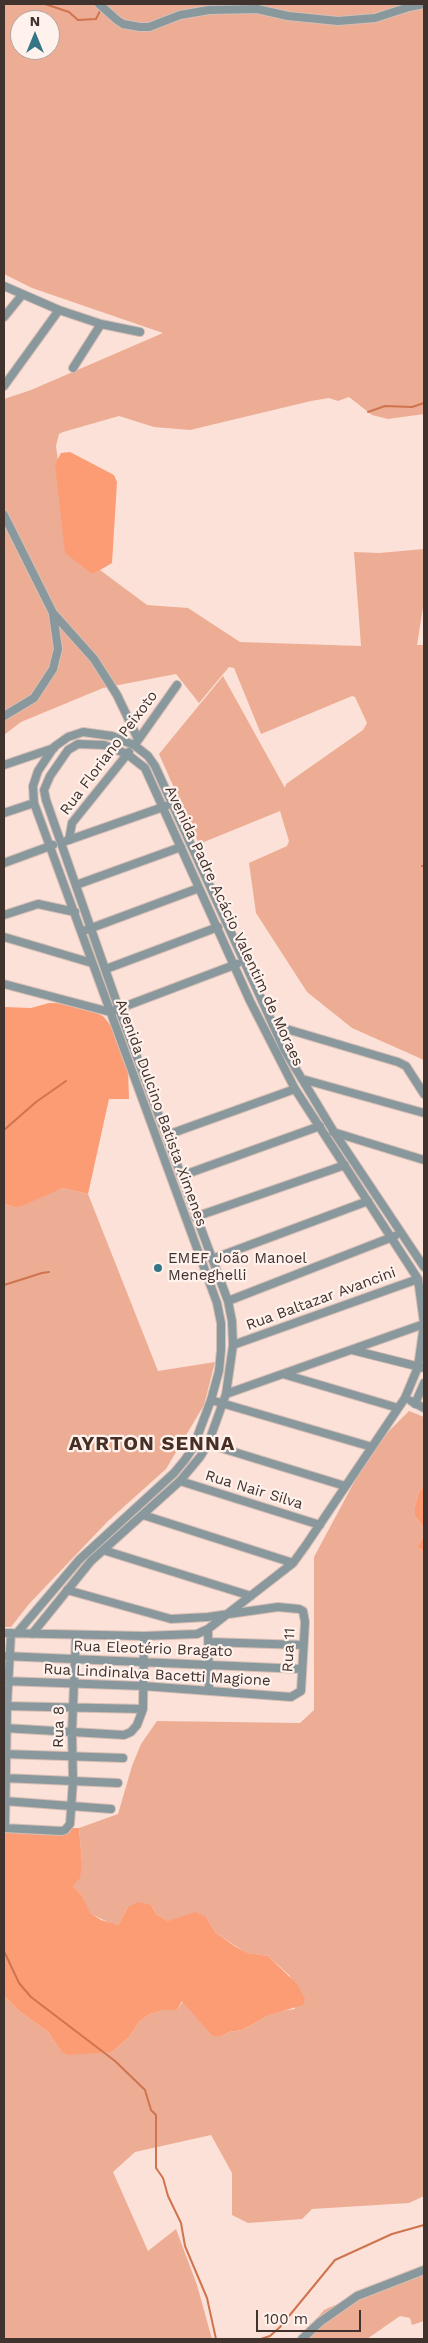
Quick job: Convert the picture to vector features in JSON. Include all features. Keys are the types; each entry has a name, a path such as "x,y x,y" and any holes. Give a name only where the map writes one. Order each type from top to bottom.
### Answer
{"street":[{"path":"99,4 117,20 131,26 140,27 188,14 223,9 257,9 288,16 338,21 375,18 408,7 424,4"},
{"path":"4,286 59,310 101,324 140,332"},
{"path":"4,318 22,295"},
{"path":"4,386 59,310"},
{"path":"73,368 101,324"},
{"path":"4,515 52,613 58,649 53,669 34,698 4,716"},
{"path":"52,613 94,658 117,695 136,742"},
{"name":"Rua Floriano Peixoto","path":"65,841 72,823 127,754 177,685"},
{"name":"Avenida Dulcino Batista Ximenes","path":"11,1633 80,1560 174,1473 193,1448 211,1400 219,1371 221,1323 217,1303 34,803 33,786 38,771 54,748 68,737 83,732 136,742"},
{"name":"Avenida Padre Acácio Valentim de Moraes","path":"136,742 148,756 173,803 285,1051 334,1132 401,1229 424,1267"},
{"name":"Avenida Dulcino Batista Ximenes","path":"32,1634 102,1550 180,1482 208,1444 226,1394 233,1345 232,1321 228,1301 195,1217 182,1176 119,1009 76,886 65,841 44,790 56,766 68,750 78,744 96,743 127,754"},
{"path":"4,765 54,748"},
{"name":"Avenida Padre Acácio Valentim de Moraes","path":"127,754 145,768 234,965 295,1089 394,1238 418,1279 424,1323 421,1368 405,1398 320,1525 292,1563 208,1629"},
{"path":"4,813 34,803"},
{"path":"4,863 173,803"},
{"path":"76,886 182,847"},
{"path":"82,931 199,888"},
{"path":"4,915 38,904 75,912"},
{"path":"106,969 218,927"},
{"path":"4,937 92,963"},
{"path":"4,984 110,1012 244,961"},
{"path":"273,1025 398,1062 406,1066 424,1094"},
{"path":"277,1055 285,1051"},
{"path":"302,1080 424,1113"},
{"path":"167,1136 295,1089"},
{"path":"182,1176 320,1126"},
{"path":"326,1135 334,1132 424,1160"},
{"path":"195,1217 344,1165"},
{"path":"212,1259 368,1201"},
{"path":"228,1301 394,1238 401,1229"},
{"name":"Rua Baltazar Avancini","path":"233,1345 418,1279"},
{"path":"226,1394 424,1323"},
{"path":"352,1350 421,1368"},
{"path":"284,1374 398,1408"},
{"path":"415,1404 424,1384"},
{"path":"405,1398 424,1408"},
{"path":"211,1400 372,1447"},
{"path":"208,1444 345,1486"},
{"name":"Rua Nair Silva","path":"180,1482 320,1525"},
{"path":"143,1515 292,1563"},
{"path":"102,1550 251,1596"},
{"path":"67,1590 170,1619 226,1615"},
{"name":"Rua 11","path":"226,1615 247,1610 294,1607 303,1611 302,1686"},
{"path":"4,1828 6,1656 11,1633 144,1636 197,1634 208,1629 209,1691"},
{"name":"Rua 8","path":"4,1828 61,1831 68,1827 71,1820 76,1635"},
{"path":"5,1728 124,1735 131,1732 137,1725 143,1709 144,1636"},
{"path":"209,1642 303,1646"},
{"name":"Rua Eleotério Bragato","path":"6,1656 301,1669"},
{"name":"Rua Lindinalva Bacetti Magione","path":"6,1681 144,1686 291,1697 299,1694 302,1686"},
{"path":"5,1706 143,1709"},
{"path":"5,1754 123,1758"},
{"path":"4,1778 118,1782"},
{"path":"4,1802 111,1809"},
{"path":"302,2339 320,2322 357,2296 424,2270"}],"shaded area":[{"path":"4,4 424,4 424,414 388,419 372,415 349,397 338,401 329,398 311,401 190,430 154,427 119,416 63,432 59,434 56,446 58,461 95,573 100,570 147,605 188,608 240,642 361,646 354,552 379,553 424,549 424,601 417,645 424,645 424,1060 352,1028 307,992 256,913 249,863 287,846 289,841 280,811 199,844 159,754 223,676 285,788 286,784 363,730 367,723 355,697 352,696 261,734 234,668 229,667 199,703 176,674 103,688 21,722 4,735 4,399 31,390 163,333 32,288 4,274"},
{"path":"70,452 114,475 117,482 112,563 95,573 91,573 65,553 55,464 61,453"},
{"path":"49,1003 83,1004 104,1017 117,1034 128,1069 129,1099 109,1099 88,1194 63,1188 22,1206 14,1207 4,1204 4,1007 31,1008"},
{"path":"63,1188 88,1194 158,1371 215,1362 204,1405 166,1469 108,1521 29,1604 11,1627 4,1627 4,1204 14,1207"},
{"path":"409,1411 424,1417 424,1486 419,1492 415,1506 415,1516 423,1527 424,1536 417,1547 424,1552 424,2196 409,2203 312,2209 302,2219 248,2223 232,2215 232,2173 211,2135 135,2152 113,2172 148,2251 176,2229 197,2285 212,2339 4,2339 4,1996 19,2011 48,2032 61,2051 112,2052 129,2037 140,2021 150,2014 164,2010 177,2010 183,2001 212,2036 222,2036 229,2032 242,2030 279,2011 295,2009 290,1976 268,1956 246,1953 216,1933 206,1917 168,1921 156,1914 151,1905 128,1907 118,1925 89,1913 81,1894 73,1886 82,1863 79,1828 118,1814 132,1766 141,1744 157,1721 300,1723 314,1710 314,1557 373,1447"},
{"path":"424,1486 424,1536 423,1527 415,1516 415,1506 419,1492"},
{"path":"424,1536 424,1552 417,1547"},
{"path":"79,1828 82,1863 80,1878 73,1886 81,1894 90,1913 101,1920 118,1925 128,1907 138,1902 151,1905 156,1914 168,1921 195,1912 206,1917 216,1933 236,1947 247,1953 268,1956 297,1984 305,1999 303,2005 269,2015 242,2030 229,2032 222,2036 212,2036 182,2001 177,2010 164,2010 150,2014 140,2021 129,2037 112,2052 68,2055 61,2051 48,2032 19,2011 4,1996 4,1829"},
{"path":"424,2266 424,2321 412,2325 410,2318 400,2316 367,2339 299,2339 324,2310"}],"waterway":[{"path":"45,4 69,12 78,20 96,19 101,9"},
{"path":"368,412 385,406 412,407 424,403"},
{"path":"4,1130 36,1102 66,1081"},
{"path":"4,1285 49,1272"},
{"path":"4,1951 19,1983 31,1997 115,2061 145,2090 151,2110 156,2115 156,2168 163,2178 168,2196 181,2223 185,2246 207,2298 216,2339"},
{"path":"261,2339 270,2336 280,2327 335,2260 392,2234 424,2225"}],"place":[{"name":"EMEF João Manoel Meneghelli","path":"158,1268"}],"district":[{"name":"AYRTON SENNA","path":"152,1444"}]}
